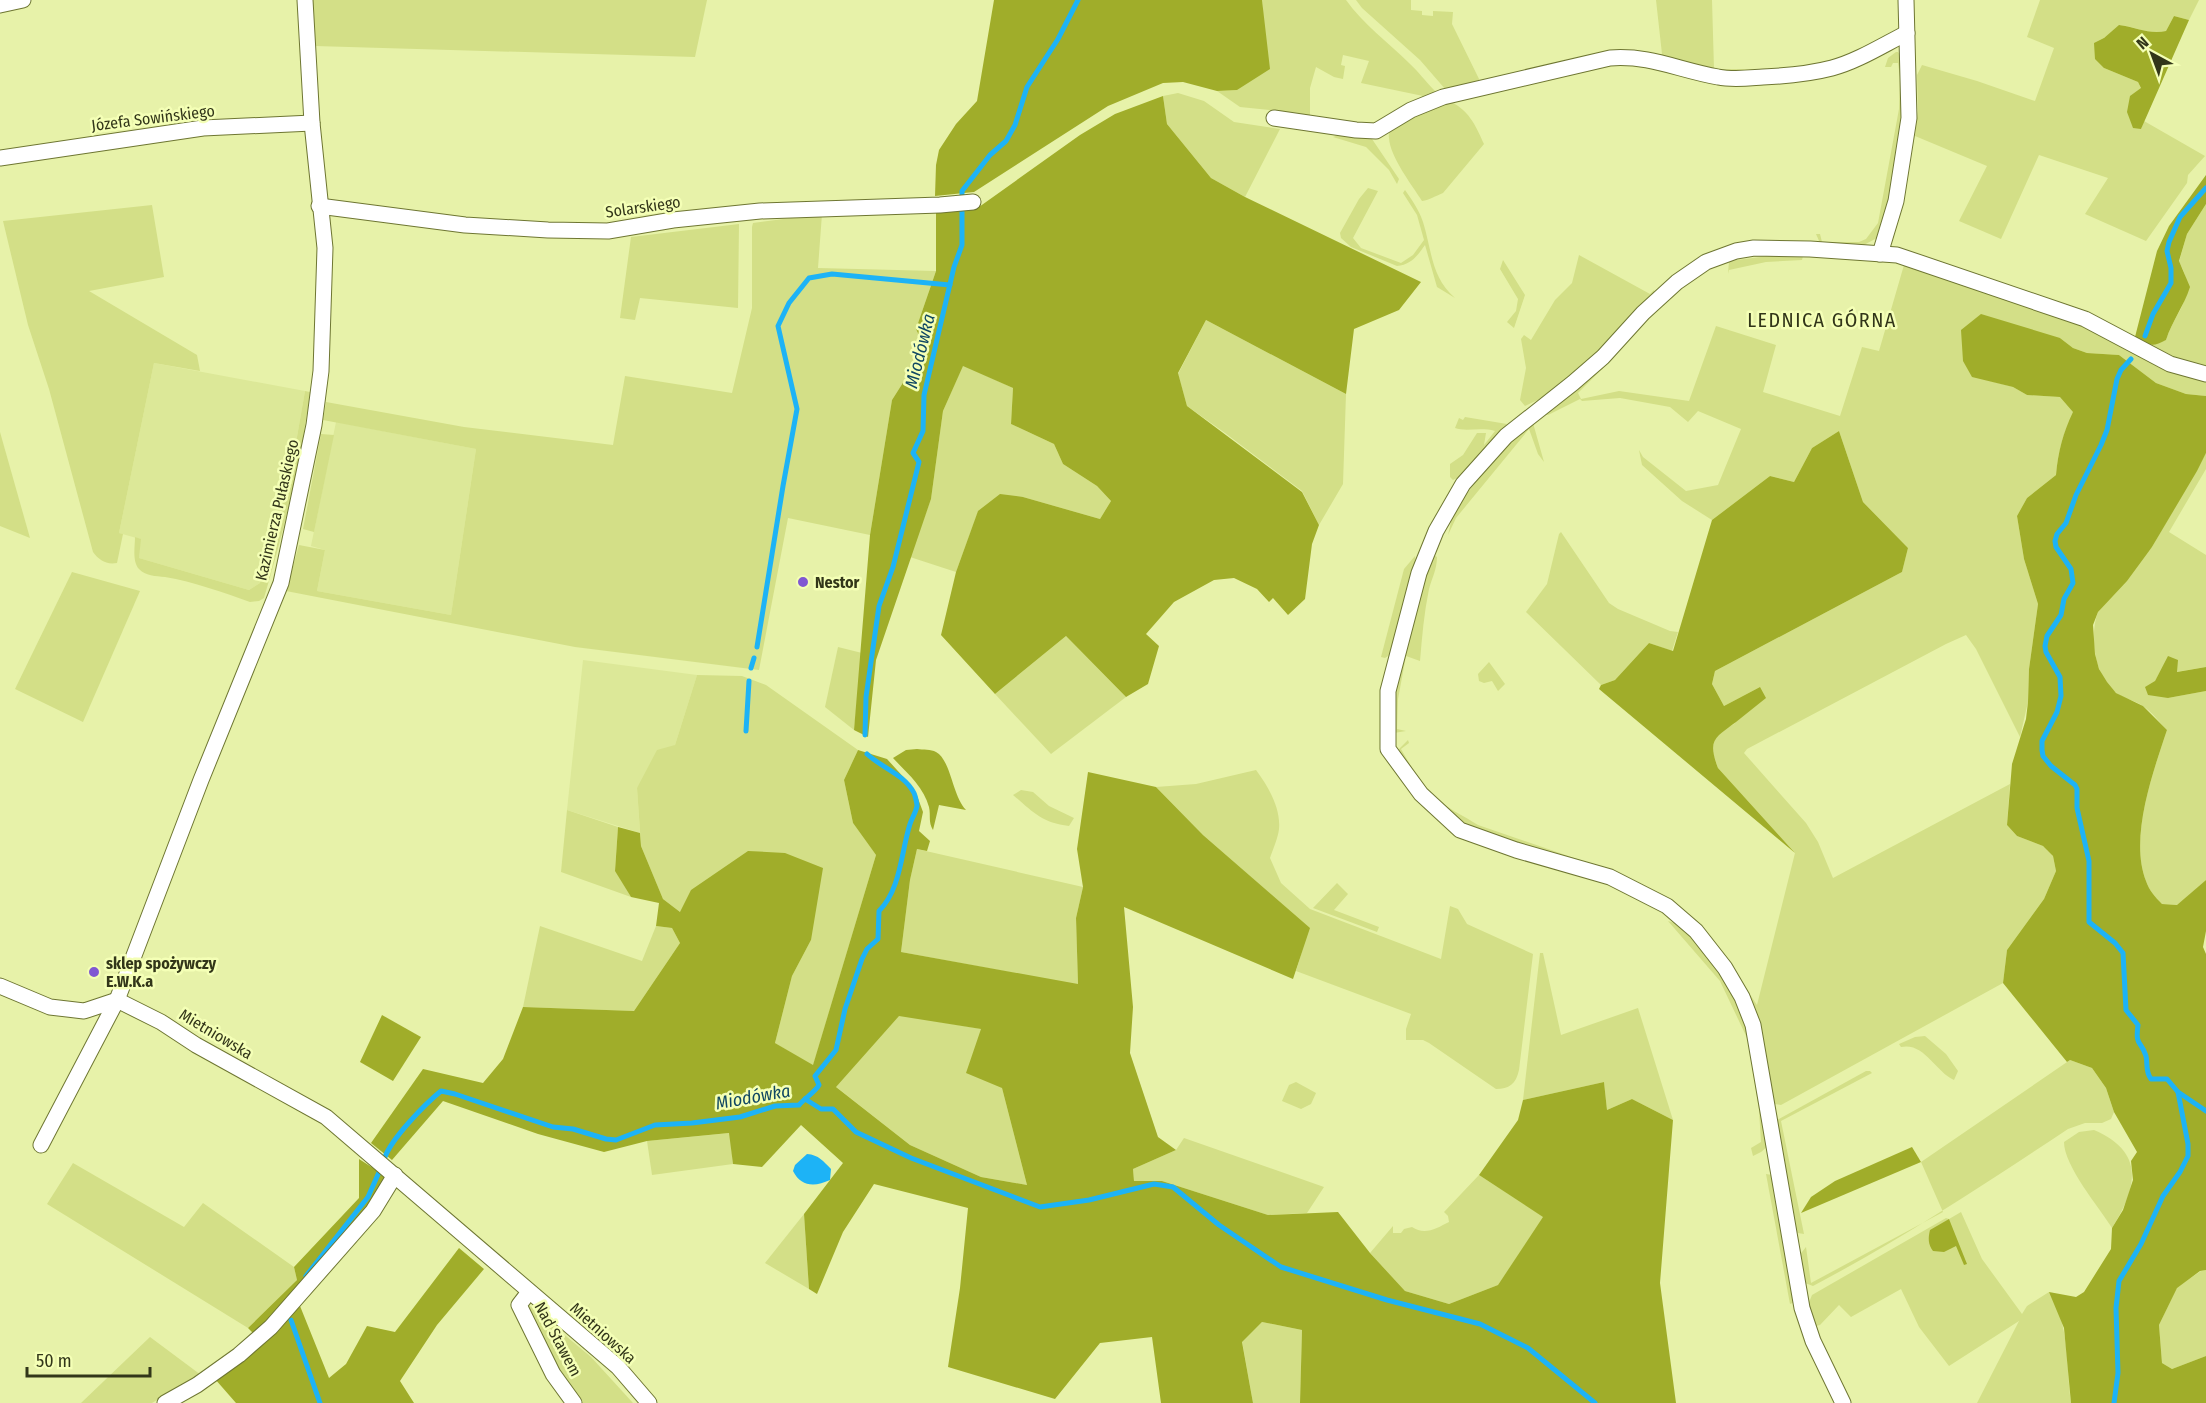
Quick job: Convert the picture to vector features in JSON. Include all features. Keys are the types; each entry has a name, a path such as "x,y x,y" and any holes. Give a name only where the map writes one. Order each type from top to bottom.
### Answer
{"street":[{"path":"0,5 23,0"},
{"name":"Kazimierza Pułaskiego","path":"40,1145 117,1000 201,780 281,583 314,425 321,371 325,248 312,123 305,0"},
{"path":"1880,254 1896,201 1909,118 1906,0"},
{"path":"1274,118 1376,131 1411,110 1443,97 1610,58 1628,57 1654,60 1721,78 1796,75 1833,68 1907,33"},
{"name":"Józefa Sowińskiego","path":"0,158 203,128 312,123"},
{"name":"Solarskiego","path":"319,206 465,225 608,231 673,220 760,211 973,202"},
{"path":"1843,1403 1813,1341 1802,1308 1753,1025 1742,997 1725,968 1696,931 1667,906 1610,877 1516,850 1460,830 1421,794 1388,749 1388,691 1419,573 1436,531 1463,484 1506,436 1603,357 1665,292 1692,270 1719,256 1736,251 1754,248 1810,249 1897,255 2085,319 2170,364 2206,374"},
{"path":"0,986 50,1007 84,1011 117,1000"},
{"name":"Mietniowska","path":"117,1000 161,1022 211,1053 326,1117 618,1367 649,1403"},
{"path":"165,1403 223,1367 271,1328 373,1212 395,1174"},
{"name":"Nad Stawem","path":"529,1292 519,1305 553,1374 574,1403"}],"shaded area":[{"path":"312,0 707,0 695,57 315,46"},
{"path":"994,0 1262,0 1270,69 1237,90 1217,91 1183,82 1163,83 1108,106 974,192 935,196 939,150 956,124 977,101"},
{"path":"1262,0 1346,0 1368,25 1419,73 1435,91 1433,96 1382,120 1423,96 1361,83 1369,61 1343,55 1341,65 1345,66 1343,79 1334,77 1316,67 1310,88 1311,117 1298,113 1240,107 1217,91 1237,90 1264,27"},
{"path":"1356,0 1411,0 1411,10 1422,11 1422,15 1433,16 1433,11 1453,12 1452,24 1480,81 1446,90 1420,60"},
{"path":"1656,0 1712,0 1714,69 1768,69 1760,73 1733,73 1660,58 1659,54 1662,54"},
{"path":"2040,0 2199,0 2189,20 2174,16 2166,31 2149,31 2120,25 2104,38 2104,68 2138,82 2141,88 2141,129 2144,121 2205,156 2188,175 2187,183 2146,241 2085,214 2108,178 2039,155 2001,239 1959,221 1987,166 1915,136 1918,111 1917,75 1922,65 2035,101 2054,48 2027,37"},
{"path":"2174,16 2189,20 2141,129 2133,128 2127,112 2130,96 2141,88 2138,82 2104,68 2095,59 2094,43 2119,25 2149,31 2166,31"},
{"path":"1896,52 1901,57 1902,121 1891,196 1883,229 1877,238 1860,247 1820,243 1816,234 1820,234 1822,242 1859,242 1866,239 1878,223 1899,109 1898,63 1885,67 1888,58"},
{"path":"1178,93 1204,101 1234,122 1280,129 1245,197 1211,178 1167,124 1163,96"},
{"path":"1163,96 1167,124 1211,178 1245,197 1421,282 1399,310 1354,329 1346,394 1206,320 1178,373 1187,406 1302,492 1319,525 1312,544 1305,599 1288,615 1273,598 1269,602 1257,589 1234,578 1214,580 1174,602 1146,634 1159,646 1148,684 1126,697 1066,636 995,694 941,635 956,572 978,511 1000,494 1023,497 1100,519 1111,501 1097,486 1063,464 1054,444 1011,424 1013,388 963,366 943,411 931,499 876,660 868,737 854,730 870,535 892,400 925,348 916,329 936,271 936,210 979,207 1080,135 1115,114"},
{"path":"1448,101 1466,113 1484,144 1443,193 1422,201 1393,154 1389,133 1394,125"},
{"path":"1344,133 1372,139 1399,179 1397,184 1389,170 1366,147 1333,137"},
{"path":"2206,175 2206,204 2187,234 2179,261 2190,287 2166,340 2153,345 2147,344 2135,337 2157,251 2169,226"},
{"path":"1368,188 1378,191 1353,238 1361,248 1401,263 1413,255 1424,240 1417,215 1403,193 1405,190 1421,218 1433,263 1441,281 1455,298 1437,287 1425,245 1410,262 1397,266 1351,247 1341,238 1340,233 1359,199"},
{"path":"2206,204 2206,366 2182,361 2147,344 2166,340 2184,302 2187,284 2179,262 2187,234"},
{"path":"152,205 164,277 89,291 197,355 200,371 154,363 119,533 123,534 117,563 106,563 93,552 49,389 28,325 3,221"},
{"path":"822,214 818,268 936,271 916,329 925,348 892,400 870,535 788,518 759,670 575,647 286,591 299,545 325,550 317,591 451,615 476,449 323,420 326,402 464,427 613,445 625,376 732,393 752,308 753,223"},
{"path":"739,224 738,308 640,298 635,320 620,318 631,237"},
{"path":"1579,255 1650,294 1654,290 1655,294 1597,354 1544,397 1525,406 1520,400 1526,368 1521,339 1524,335 1531,340 1555,300 1572,283"},
{"path":"1776,255 1803,256 1802,260 1766,262 1729,270 1728,274 1729,261"},
{"path":"1503,260 1525,295 1514,328 1507,322 1516,311 1518,299 1500,269"},
{"path":"1904,265 2060,316 2116,343 2206,378 2206,396 2186,394 2156,383 2119,355 2087,353 2073,348 2060,338 1972,376 2013,387 2027,395 2061,397 2074,412 2062,443 2056,475 2027,498 2017,516 2024,559 2038,604 2029,669 2028,702 2020,737 1976,649 1966,635 1747,749 1744,753 1806,823 1818,842 1833,878 2010,784 2007,825 2017,836 2043,846 2053,856 2056,871 2044,899 2007,950 2003,983 1781,1105 1774,1104 1719,948 1757,1005 1795,853 1718,768 1713,753 1713,742 1721,731 1734,724 1760,687 1724,706 1712,684 1715,671 1902,572 1908,548 1863,502 1839,431 1812,448 1794,482 1770,476 1712,520 1682,501 1642,465 1639,450 1643,457 1686,491 1718,485 1741,429 1698,411 1688,422 1670,407 1620,398 1582,401 1580,399 1548,415 1543,414 1603,364 1605,366 1578,393 1581,399 1619,391 1689,401 1716,326 1776,345 1763,392 1840,416 1862,347 1879,351"},
{"path":"1981,314 2060,338 2073,348 2087,353 2119,355 2156,383 2186,394 2206,396 2206,453 2152,547 2127,581 2098,612 2093,625 2095,654 2099,669 2107,682 2116,693 2143,706 2167,730 2155,765 2141,825 2141,864 2147,884 2162,904 2177,905 2206,880 2206,931 2203,947 2206,954 2206,1270 2200,1271 2177,1288 2159,1325 2162,1363 2172,1369 2206,1356 2206,1403 2071,1403 2064,1328 2049,1292 2076,1297 2084,1292 2111,1249 2112,1228 2123,1210 2133,1180 2131,1161 2137,1152 2114,1112 2106,1088 2092,1068 2070,1060 2067,1062 2003,983 2007,950 2044,899 2056,871 2053,856 2043,846 2017,836 2007,825 2012,764 2026,719 2029,669 2038,604 2024,559 2017,516 2027,498 2056,475 2066,427 2073,412 2060,397 2027,395 2013,387 1972,377 1963,361 1961,330"},
{"path":"1206,320 1346,394 1343,484 1319,525 1302,491 1187,406 1178,374"},
{"path":"154,363 305,391 290,477 260,583 249,590 139,558 140,539 119,533"},
{"path":"963,365 1013,388 1011,424 1054,444 1063,464 1097,486 1111,501 1100,519 1023,497 978,512 956,572 910,557 931,499 943,411"},
{"path":"305,391 310,392 297,470 264,598 250,602 197,584 141,571 135,558 135,537 141,539 139,558 249,590 260,583 290,477"},
{"path":"1465,417 1507,424 1475,463 1453,480 1450,477 1450,464 1463,455 1477,433 1486,433 1484,445 1495,431 1455,428 1459,418 1463,420"},
{"path":"336,422 476,449 451,615 317,591 325,550 311,546"},
{"path":"1533,423 1544,462 1538,454 1529,429 1456,518 1448,535 1453,513 1511,435"},
{"path":"1839,431 1863,502 1908,548 1902,572 1715,671 1712,684 1724,706 1760,687 1766,698 1718,736 1713,745 1713,751 1718,768 1795,853 1599,689 1601,685 1615,680 1649,643 1673,651 1712,520 1770,476 1794,482 1812,448"},
{"path":"0,432 30,538 0,526"},
{"path":"321,434 334,435 314,532 303,529"},
{"path":"2206,453 2206,469 2169,532 2206,555 2206,667 2176,672 2164,665 2155,681 2168,698 2206,691 2206,880 2178,905 2162,904 2152,893 2146,881 2141,864 2140,845 2145,805 2167,730 2146,708 2121,696 2103,678 2096,656 2094,632 2098,612 2152,547"},
{"path":"1561,532 1609,603 1670,631 1678,632 1672,651 1649,643 1615,680 1601,685 1526,612 1547,584"},
{"path":"1432,554 1437,557 1437,561 1427,598 1420,661 1406,656 1398,699 1397,729 1406,731 1394,733 1396,689 1405,642"},
{"path":"1415,556 1416,565 1391,654 1385,658 1381,657 1404,569"},
{"path":"72,572 140,591 83,722 15,689"},
{"path":"1066,636 1126,697 1051,754 995,694"},
{"path":"838,647 862,653 854,730 825,707"},
{"path":"2168,656 2178,660 2177,672 2206,667 2206,691 2168,698 2148,695 2145,687 2155,681"},
{"path":"583,660 697,675 675,745 637,788 640,833 567,810"},
{"path":"1489,662 1505,684 1498,691 1492,681 1484,683 1479,681 1478,674"},
{"path":"697,675 742,676 766,685 858,750 844,780 853,823 876,855 813,1066 775,1043 792,976 811,940 680,912 663,899 641,846 637,788 657,750 675,745"},
{"path":"1408,740 1409,743 1401,749 1412,768 1429,791 1450,808 1478,825 1615,872 1516,846 1467,825 1430,795 1413,773 1398,750"},
{"path":"858,750 887,759 916,793 923,812 919,831 930,841 927,851 917,849 910,880 901,952 1078,984 1076,918 1083,887 1077,849 1088,772 1156,787 1203,835 1310,928 1293,979 1124,907 1133,1007 1130,1053 1158,1137 1176,1150 1133,1169 1134,1181 1162,1181 1268,1215 1338,1212 1370,1253 1405,1291 1449,1304 1498,1285 1543,1217 1479,1175 1518,1120 1523,1100 1604,1082 1607,1110 1632,1099 1673,1120 1660,1283 1676,1403 1300,1403 1302,1330 1262,1322 1242,1342 1253,1403 1161,1403 1152,1337 1100,1343 1055,1399 948,1367 960,1288 968,1208 874,1184 843,1232 817,1294 809,1289 804,1214 843,1163 801,1125 762,1167 733,1164 729,1133 647,1141 604,1152 538,1134 443,1101 392,1160 371,1143 423,1069 483,1083 503,1059 523,1007 634,1011 680,943 672,928 656,926 659,903 631,897 615,871 618,827 640,833 641,846 663,899 680,912 691,890 748,851 785,853 823,868 811,940 792,976 775,1043 813,1065 876,855 853,823 844,780","holes":["899,1016 981,1029 966,1073 1002,1088 1027,1185 981,1177 910,1145 836,1087"]},
{"path":"906,750 934,751 941,756 961,804 966,810 939,805 933,830 927,800 914,780 893,758"},
{"path":"1256,770 1269,790 1278,813 1278,832 1270,858 1281,883 1310,909 1441,959 1450,906 1458,909 1467,924 1533,954 1519,1070 1511,1085 1496,1089 1429,1043 1423,1040 1406,1040 1406,1029 1411,1014 1296,971 1309,928 1203,835 1156,787 1196,784"},
{"path":"1021,790 1033,792 1049,806 1074,818 1069,826 1052,822 1032,811 1013,795"},
{"path":"567,810 618,827 615,870 631,897 561,872"},
{"path":"917,849 1083,887 1076,918 1078,985 901,952 910,880"},
{"path":"1337,883 1348,894 1334,910 1379,927 1377,932 1313,908"},
{"path":"1668,921 1681,925 1697,941 1734,993 1745,1018 1768,1146 1753,1156 1751,1148 1761,1142 1759,1110 1748,1040 1720,981"},
{"path":"540,926 642,961 656,926 672,928 680,943 634,1011 523,1007"},
{"path":"1540,953 1543,953 1561,1035 1638,1008 1673,1120 1632,1099 1607,1110 1604,1082 1523,1100"},
{"path":"382,1015 421,1037 393,1081 360,1062"},
{"path":"899,1015 982,1029 1002,1088 1027,1185 981,1177 910,1145 835,1086"},
{"path":"1925,1036 1946,1054 1958,1071 1954,1080 1923,1053 1909,1047 1901,1047 1899,1044 1915,1037"},
{"path":"2070,1060 2092,1068 2106,1088 2114,1112 2111,1119 2102,1123 2085,1123 2068,1129 1942,1211 1921,1162"},
{"path":"1866,1071 1872,1073 1781,1121 1804,1234 1798,1233 1792,1227 1777,1120"},
{"path":"1296,1082 1316,1093 1311,1104 1301,1109 1282,1101 1289,1085"},
{"path":"2094,1130 2122,1149 2129,1160 2132,1172 2127,1198 2112,1228 2076,1174 2064,1142 2079,1132"},
{"path":"730,1133 733,1164 652,1175 647,1141"},
{"path":"1184,1138 1324,1187 1307,1213 1268,1215 1162,1181 1134,1181 1133,1169 1176,1150"},
{"path":"1912,1147 1921,1162 1801,1213 1811,1197 1835,1181"},
{"path":"359,1159 387,1177 379,1196 255,1335 248,1328 297,1280 294,1267 359,1198"},
{"path":"73,1163 184,1227 203,1203 294,1267 297,1280 248,1328 47,1204"},
{"path":"1766,1174 1772,1175 1795,1302 1790,1304"},
{"path":"1479,1175 1544,1217 1498,1285 1449,1304 1405,1291 1370,1253 1393,1226 1393,1233 1401,1233 1404,1229 1412,1227 1422,1231 1431,1230 1449,1222 1444,1212"},
{"path":"1961,1212 1982,1259 2022,1314 2027,1306 2049,1292 2056,1304 2064,1331 2071,1403 1977,1403 2019,1321 1949,1366 1919,1327 1901,1289 1851,1317 1839,1305 1820,1325 1816,1326 1808,1305 1812,1295 1946,1218 1949,1219"},
{"path":"804,1214 809,1289 765,1263"},
{"path":"1949,1219 1967,1264 1964,1265 1956,1246 1944,1252 1933,1251 1930,1246 1930,1230"},
{"path":"1922,1223 1813,1286 1805,1283 1798,1257 1806,1247 1811,1283"},
{"path":"459,1248 484,1269 437,1325 400,1381 414,1403 236,1403 215,1379 260,1344 300,1306 329,1378 346,1364 367,1326 395,1332"},
{"path":"2206,1270 2206,1356 2172,1369 2162,1363 2159,1325 2177,1287"},
{"path":"530,1306 591,1357 633,1403 582,1403 572,1391 525,1309"},
{"path":"1262,1322 1302,1330 1300,1403 1253,1403 1242,1341"},
{"path":"150,1337 201,1375 152,1403 81,1403"}],"water":[{"path":"807,1154 818,1157 831,1169 830,1180 819,1184 809,1184 796,1176 793,1171 795,1165"}],"waterway":[{"name":"Miodówka","path":"865,735 866,697 879,606 893,567 919,462 913,453 923,431 924,395 954,267 962,245 962,191 990,155 1006,141 1015,125 1027,87 1058,39 1078,0"},
{"path":"2145,336 2153,314 2171,283 2171,268 2167,251 2169,242 2180,217 2206,188"},
{"path":"757,647 797,409 778,326 789,303 809,278 832,274 950,285"},
{"path":"2131,359 2121,370 2117,379 2107,430 2101,445 2076,495 2066,523 2057,534 2055,541 2056,547 2071,569 2073,583 2064,599 2061,615 2047,636 2045,646 2060,677 2061,696 2057,712 2042,741 2042,750 2043,756 2051,766 2077,789 2077,808 2089,861 2089,922 2115,943 2123,953 2126,1010 2138,1025 2138,1040 2146,1056 2149,1076 2151,1079 2167,1079 2178,1092 2206,1111"},
{"path":"751,668 754,658"},
{"path":"746,731 749,681"},
{"name":"Miodówka","path":"385,1157 402,1131 441,1091 553,1127 573,1129 616,1140 655,1125 740,1117 775,1106 799,1105 819,1085 815,1076 836,1050 845,1009 862,959 867,949 878,939 879,911 892,892 896,881 910,824 917,806 910,786 867,754"},
{"path":"2114,1403 2118,1373 2116,1308 2119,1281 2141,1244 2163,1196 2188,1156 2188,1144 2178,1092"},
{"path":"805,1099 821,1109 833,1109 856,1132 911,1158 1040,1207 1089,1200 1154,1184 1173,1187 1219,1225 1281,1267 1387,1300 1480,1324 1528,1348 1595,1403"},
{"name":"Miodówka","path":"306,1276 368,1197 380,1170"},
{"name":"Miodówka","path":"291,1320 320,1403"}],"place":[{"name":"Nestor","path":"803,582"},
{"name":"sklep spożywczy E.W.K.a","path":"94,972"}],"district":[{"name":"LEDNICA GÓRNA","path":"1822,320"}]}
